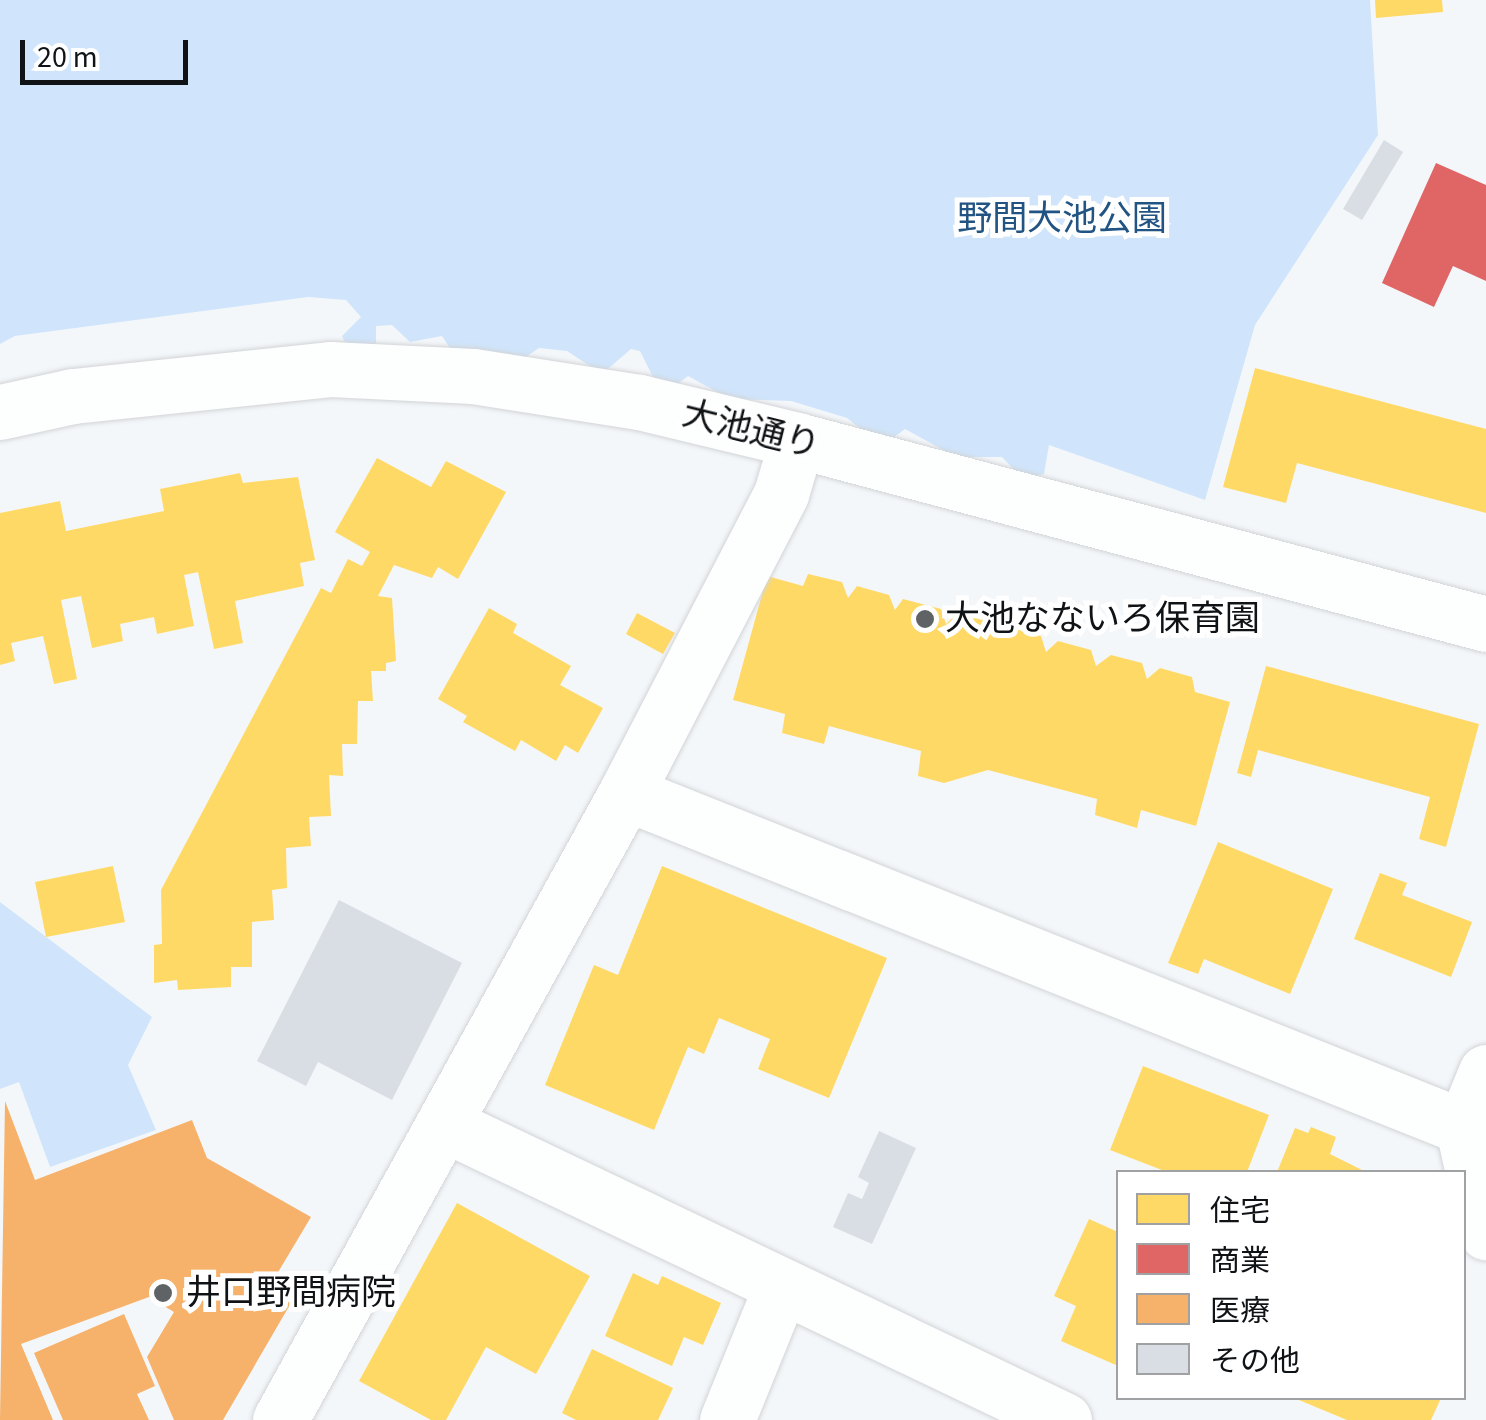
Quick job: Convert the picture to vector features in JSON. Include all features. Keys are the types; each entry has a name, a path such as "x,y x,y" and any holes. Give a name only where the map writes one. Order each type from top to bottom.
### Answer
{"street":[{"name":"大池通り","path":"0,412 73,396 330,369 473,376 639,402 797,440 1486,624"},
{"path":"280,1420 626,792 781,494 797,440"},
{"path":"626,792 1474,1132"},
{"path":"1486,1072 1474,1132 1486,1232"},
{"path":"444,1124 1064,1420"},
{"path":"727,1420 781,1288"}],"green space":[{"name":"野間大池公園","path":"0,0 1370,0 1378,135 1255,325 1205,500 1049,445 1044,474 1023,479 1002,457 956,457 905,429 893,438 871,437 847,418 791,401 730,399 688,376 672,388 657,385 640,351 631,349 602,374 567,351 539,348 523,359 451,350 442,336 410,342 392,325 376,326 376,343 363,355 348,349 342,336 361,317 346,300 308,297 15,336 0,344"},
{"path":"0,902 152,1017 128,1065 156,1130 50,1167 19,1082 0,1089"}],"building: 住宅":[{"path":"1375,0 1442,0 1443,12 1376,18"},
{"path":"1255,368 1486,429 1486,513 1297,463 1286,503 1223,487"},
{"path":"377,458 431,487 446,461 506,492 458,579 438,567 432,578 394,565 378,596 392,598 396,661 386,663 386,671 371,671 373,701 358,701 357,744 342,744 343,776 329,775 331,816 309,817 311,846 286,848 287,888 272,890 274,920 252,922 252,967 231,967 231,987 178,990 177,980 154,983 154,945 162,944 161,890 321,588 331,593 348,559 362,566 370,552 335,532"},
{"path":"240,473 243,483 298,477 315,560 300,563 304,586 235,601 243,643 214,649 198,572 184,575 194,626 157,634 154,617 120,624 123,641 92,648 81,596 61,600 77,679 54,684 43,636 11,643 15,661 0,665 0,513 60,501 66,531 164,511 160,489"},
{"path":"808,574 842,582 848,598 857,586 889,595 895,610 903,599 941,609 946,624 958,613 992,623 994,638 1007,626 1041,636 1046,652 1058,641 1091,650 1096,666 1111,655 1142,663 1147,679 1160,668 1192,677 1195,692 1230,702 1196,826 1141,810 1137,828 1095,815 1097,799 988,770 944,783 918,776 921,751 829,726 824,744 782,733 785,714 733,700 767,576 803,586"},
{"path":"489,608 517,624 513,633 571,666 560,685 603,708 578,753 565,745 556,761 521,740 515,751 463,722 467,716 438,699"},
{"path":"637,613 675,633 663,654 626,634"},
{"path":"1266,666 1479,724 1446,847 1419,839 1430,797 1258,750 1251,777 1237,773"},
{"path":"1218,842 1333,889 1290,994 1204,959 1198,974 1168,963"},
{"path":"113,866 125,922 46,937 35,882"},
{"path":"662,866 887,958 829,1098 758,1069 770,1039 719,1018 704,1054 688,1047 654,1130 545,1085 594,965 618,975"},
{"path":"1380,873 1407,883 1402,895 1472,922 1451,977 1354,939"},
{"path":"1143,1066 1269,1115 1248,1170 1162,1170 1110,1150"},
{"path":"1311,1127 1336,1137 1330,1154 1362,1170 1278,1170 1295,1128 1308,1133"},
{"path":"457,1203 590,1276 536,1374 486,1347 446,1420 431,1420 359,1381"},
{"path":"1089,1219 1116,1231 1116,1365 1061,1341 1076,1306 1054,1296"},
{"path":"633,1273 658,1285 662,1276 721,1303 703,1345 684,1337 672,1366 605,1336"},
{"path":"592,1349 673,1388 658,1420 576,1420 562,1413"},
{"path":"1299,1400 1440,1400 1431,1420 1347,1420"}],"building: 商業":[{"path":"1436,163 1486,185 1486,281 1453,266 1434,307 1382,283"}],"building: 医療":[{"path":"5,1101 35,1180 192,1120 207,1158 311,1217 274,1279 295,1296 223,1420 174,1420 147,1357 174,1312 149,1297 21,1344 53,1420 0,1420"},
{"path":"124,1314 155,1386 137,1394 149,1420 63,1420 34,1353"}],"building: その他":[{"path":"1384,140 1403,152 1362,220 1343,209"},
{"path":"339,900 462,963 392,1100 318,1062 306,1086 257,1061"},
{"path":"879,1131 916,1148 872,1244 833,1227 848,1193 862,1199 869,1183 858,1177"}],"place":[{"name":"大池なないろ保育園","path":"925,619"},
{"name":"井口野間病院","path":"163,1293"}]}
